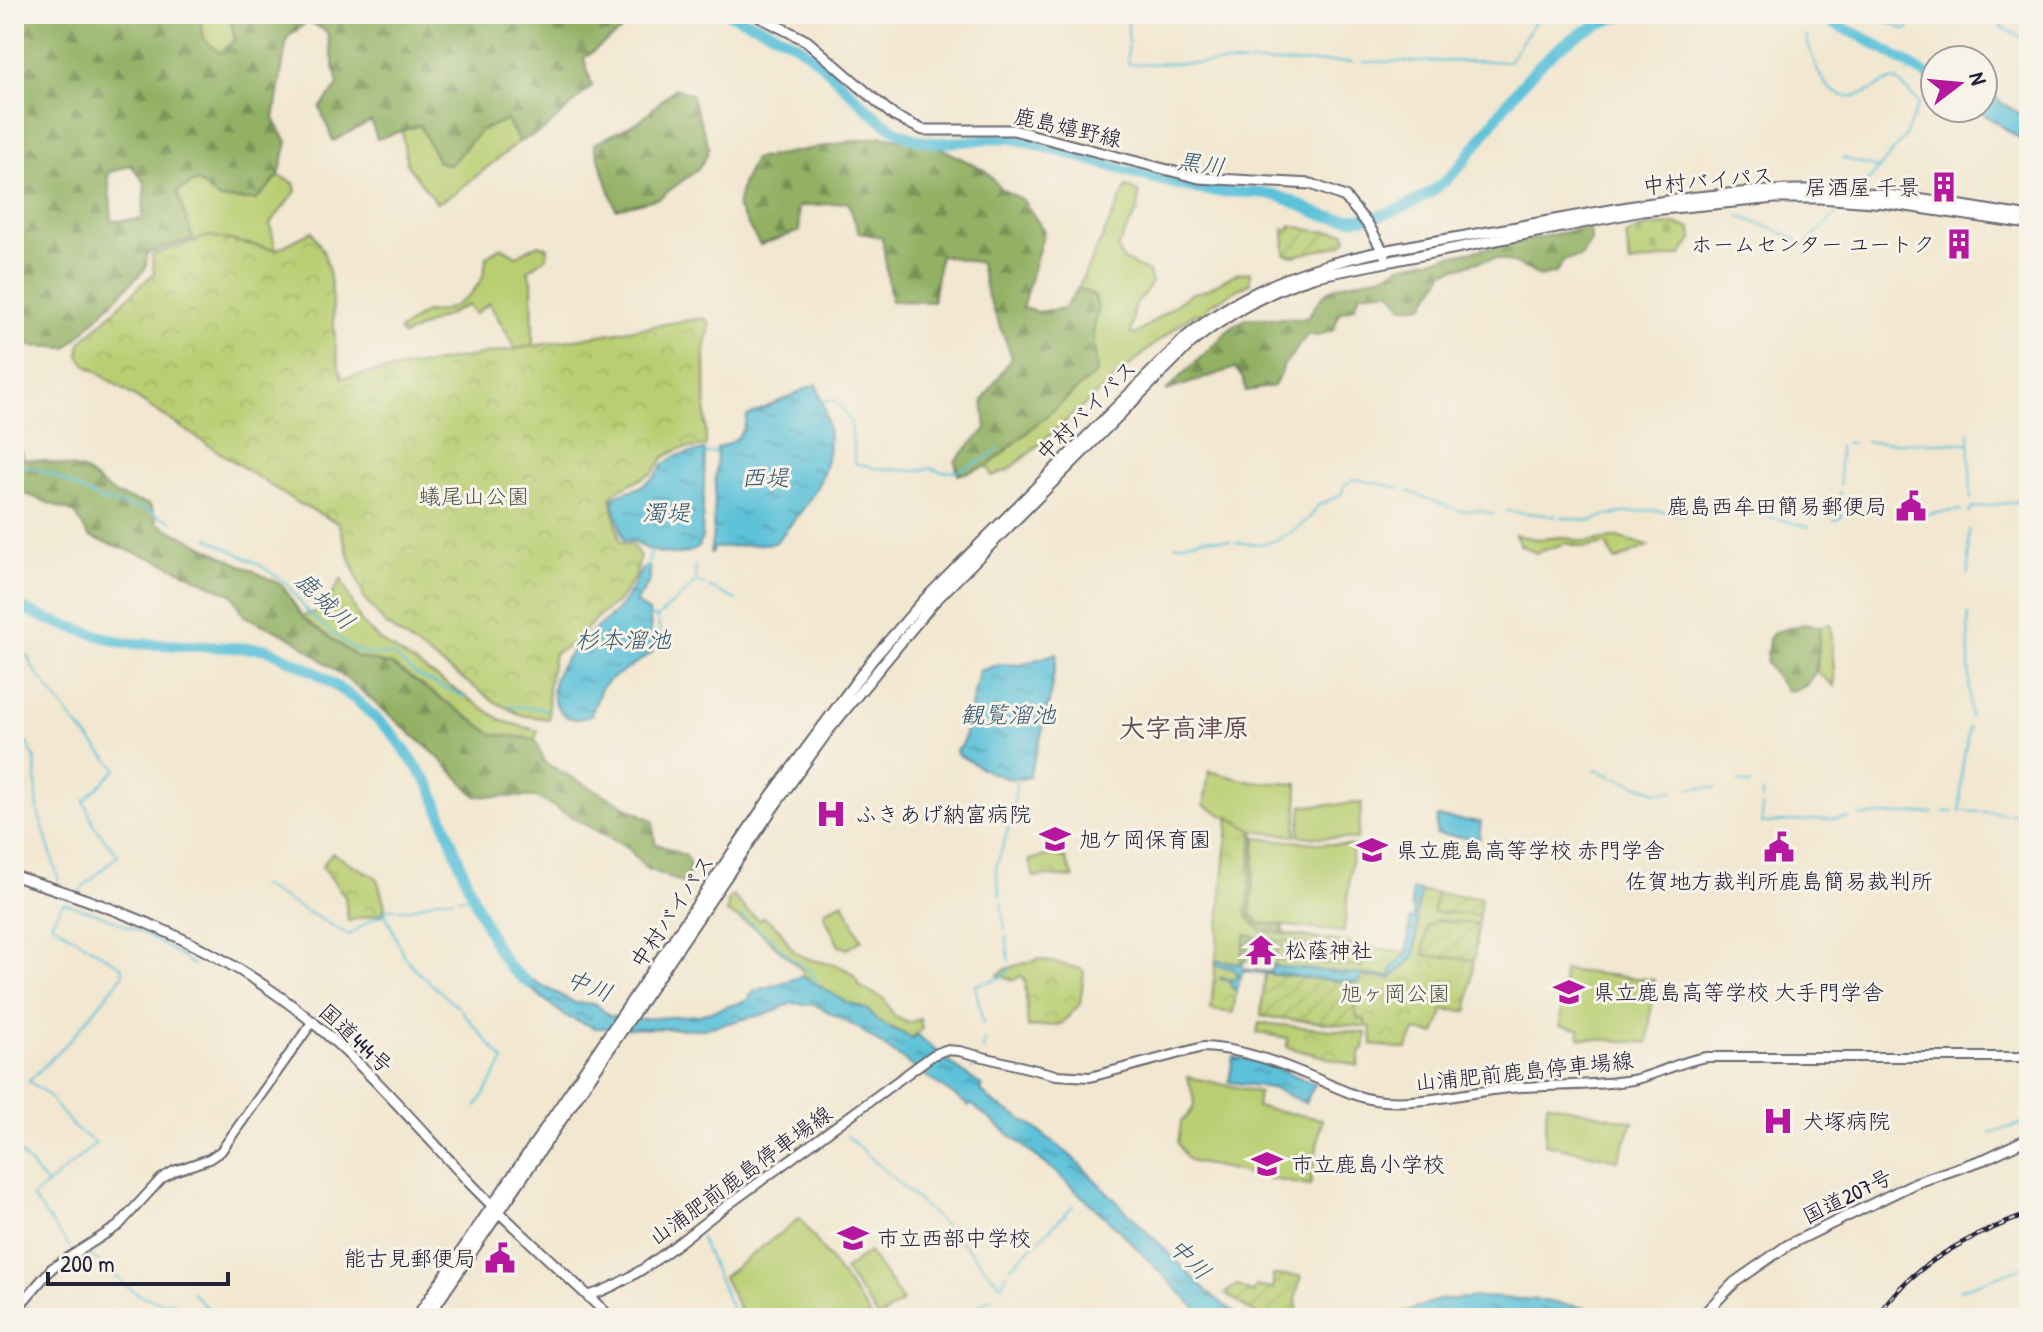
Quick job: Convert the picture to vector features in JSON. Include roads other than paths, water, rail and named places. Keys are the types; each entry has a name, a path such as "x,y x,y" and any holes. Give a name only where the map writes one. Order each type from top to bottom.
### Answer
{"main road":[{"name":"鹿島嬉野線","path":"754,14 807,41 894,116 923,130 1013,130 1199,178 1311,184 1345,197 1367,223 1385,255"},
{"name":"中村バイパス","path":"496,1209 722,876 828,731 933,603 1191,343 1248,303 1291,283 1385,255 1659,200 1803,190 1865,193 2029,217"},
{"name":"中村バイパス","path":"1385,255 1642,211 1775,198 1886,203 2029,224"},
{"name":"国道444号","path":"14,876 124,913 217,958 268,988 313,1021 381,1085 496,1209 611,1318"},
{"path":"14,1312 52,1268 118,1226 161,1179 221,1151 313,1021"},
{"name":"山浦肥前鹿島停車場線","path":"588,1296 604,1291 638,1272 939,1052 959,1051 1056,1075 1090,1077 1203,1047 1218,1048 1269,1060 1356,1095 1379,1101 1416,1102 1512,1088 1634,1079 1708,1057 2029,1057"},
{"name":"国道207号","path":"1700,1318 1735,1282 1788,1245 1915,1183 1985,1159 2029,1138"},
{"path":"416,1318 496,1209"},
{"path":"427,1318 496,1209"}],"water":[{"path":"1999,100 2029,119 2029,145 1998,124"},
{"name":"西堤","path":"816,384 828,431 828,452 824,470 805,506 775,543 713,548 710,553 717,448 738,437 747,416"},
{"name":"濁堤","path":"705,450 702,537 698,548 686,553 667,554 624,541 613,500 616,495 638,488 655,477 664,464 676,456"},
{"name":"杉本溜池","path":"650,568 650,580 636,603 649,612 652,653 601,688 591,715 576,719 565,716 554,699 553,685 558,671 579,644 618,609 641,570"},
{"name":"観覧溜池","path":"1057,653 1047,715 1029,777 1001,777 957,754 956,749 962,746 979,671 1000,664 1021,665"},
{"path":"1437,817 1481,822 1479,839 1436,834"},
{"path":"1412,890 1421,891 1416,919 1415,956 1391,979 1362,976 1358,983 1242,971 1237,990 1234,990 1229,980 1220,979 1233,980 1238,976 1232,968 1217,966 1217,961 1242,964 1244,969 1271,972 1272,966 1391,977 1392,967 1407,953 1414,909 1411,908"},
{"path":"519,973 575,1003 596,1004 609,1016 640,1019 699,1015 746,1001 754,991 803,976 848,1003 868,1010 877,1021 912,1038 918,1035 982,1086 980,1090 995,1104 1029,1123 1071,1156 1210,1294 1242,1318 1205,1318 1116,1227 1053,1170 971,1104 969,1106 858,1028 816,1005 792,1003 770,1013 703,1029 595,1028 565,1016 515,976"},
{"path":"1233,1057 1263,1062 1315,1084 1305,1103 1272,1088 1229,1082"},
{"path":"1482,1297 1539,1300 1643,1318 1386,1318 1438,1300"}],"waterway":[{"name":"黒川","path":"729,14 798,46 821,63 887,125 918,140 940,142 1010,138 1198,189 1277,196 1319,214 1346,219 1385,214 1438,187 1465,160 1516,91 1552,53 1598,24 1628,14"},
{"path":"1128,14 1128,64 1352,62"},
{"path":"1364,62 1509,61 1540,14"},
{"name":"黒川","path":"1813,14 1863,37 1919,70"},
{"path":"1870,14 1906,30 1909,29 1907,14"},
{"path":"2001,14 2001,27 2029,41"},
{"path":"1806,36 1819,73 1833,91 1843,96 1855,96 1886,82 1898,81 1919,103 1904,138 1864,186"},
{"path":"2027,40 2021,87 2029,93"},
{"name":"黒川","path":"1908,73 1912,66"},
{"path":"1843,158 1880,169"},
{"path":"1739,216 1788,235 1804,246 1843,208"},
{"path":"823,402 838,402 851,422 855,463 874,468 958,471 999,449"},
{"path":"1969,432 1971,499"},
{"path":"1866,442 1969,443"},
{"path":"1845,443 1852,443"},
{"path":"1839,446 1840,485"},
{"path":"702,455 716,452"},
{"name":"鹿城川","path":"14,462 51,474 100,500 146,510 173,522"},
{"path":"1235,542 1259,544 1282,537 1304,523 1318,505 1341,495 1344,486 1354,479 1400,488"},
{"path":"1408,491 1460,511 1478,510 1493,514"},
{"path":"1833,521 1841,518 1840,492"},
{"path":"1969,513 1972,508 2029,500"},
{"path":"1561,517 1591,521 1607,515 1652,510 1682,514 1704,507 1755,513 1809,527"},
{"path":"1898,518 1961,510"},
{"path":"1507,511 1556,516"},
{"path":"1968,574 1969,529"},
{"name":"鹿城川","path":"208,538 260,565 286,583 310,615 349,646 364,654 393,655 416,675 465,697"},
{"path":"1175,545 1206,538 1230,541"},
{"path":"648,568 651,550"},
{"path":"695,566 696,580"},
{"path":"657,618 696,582 704,585"},
{"path":"709,587 736,600"},
{"name":"中川","path":"14,605 52,621 123,643 267,649 315,672 356,700 392,733 431,787 472,895 496,947 509,967 528,983"},
{"path":"1968,613 1970,717"},
{"path":"649,616 657,618 663,645"},
{"path":"14,647 28,657 78,727 117,769 84,801 95,827 118,855 81,889 80,894"},
{"name":"鹿城川","path":"509,706 547,709"},
{"path":"1969,727 1962,768 1960,811 2029,814"},
{"path":"14,729 30,748 35,760 38,811 59,881"},
{"path":"1595,770 1657,792 1675,791"},
{"path":"1000,897 996,868 1012,816 1017,779"},
{"path":"1739,781 1751,785"},
{"path":"1690,788 1716,788"},
{"path":"1762,792 1762,800"},
{"path":"1762,806 1762,823 1850,818"},
{"path":"1945,812 1953,811"},
{"path":"1860,816 1933,813"},
{"path":"261,886 349,935 385,914 386,909 411,909 438,899 453,899"},
{"path":"459,898 472,895"},
{"path":"47,1185 96,1143 75,1129 47,1094 29,1081 72,1038 123,975 122,967 51,923 63,903 131,928 193,965"},
{"path":"1001,903 1005,930"},
{"path":"386,915 404,956 458,1007"},
{"path":"741,916 812,972 817,983"},
{"path":"1006,936 1009,961"},
{"path":"983,1024 975,985 1000,978 1010,967"},
{"path":"461,1010 504,1061 477,1106"},
{"path":"983,1051 984,1040"},
{"path":"972,1069 977,1063"},
{"path":"1989,1133 2029,1122"},
{"path":"847,1136 952,1232 1001,1285 1007,1274"},
{"path":"14,1146 47,1185 32,1197 71,1249"},
{"path":"1010,1268 1073,1206"},
{"path":"700,1237 736,1318"},
{"path":"87,1253 136,1293 160,1302 176,1303"},
{"path":"1959,1290 2029,1265"},
{"path":"192,1292 216,1318"},
{"path":"961,1318 991,1298"},
{"path":"26,1307 38,1318"}],"railway":[{"path":"1876,1318 1890,1299 1924,1267 1964,1242 2029,1214"}],"place":[{"name":"居酒屋 千景","path":"1944,187"},
{"name":"ホームセンター ユートク","path":"1959,244"},
{"name":"鹿島西牟田簡易郵便局","path":"1911,506"},
{"name":"ふきあげ納富病院","path":"831,814"},
{"name":"旭ケ岡保育園","path":"1055,839"},
{"name":"佐賀地方裁判所鹿島簡易裁判所","path":"1779,847"},
{"name":"県立鹿島高等学校 赤門学舎","path":"1372,850"},
{"name":"松蔭神社","path":"1261,950"},
{"name":"県立鹿島高等学校 大手門学舎","path":"1569,992"},
{"name":"犬塚病院","path":"1778,1121"},
{"name":"市立鹿島小学校","path":"1267,1164"},
{"name":"市立西部中学校","path":"853,1238"},
{"name":"能古見郵便局","path":"500,1258"}],"district":[{"name":"大字高津原","path":"1184,728"}],"park label":[{"name":"蟻尾山公園","path":"474,496"},
{"name":"旭ヶ岡公園","path":"1395,993"}]}
